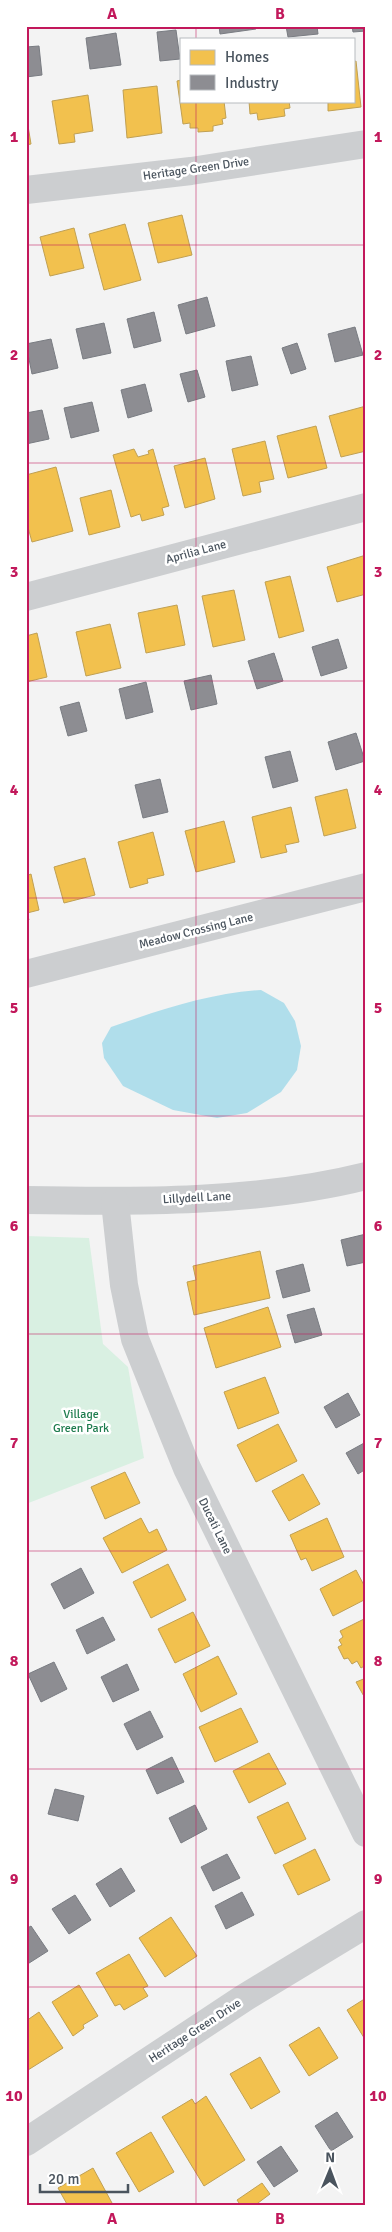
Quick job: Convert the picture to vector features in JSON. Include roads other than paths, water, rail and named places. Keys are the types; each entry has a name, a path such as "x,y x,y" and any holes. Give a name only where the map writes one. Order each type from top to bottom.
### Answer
{"street":[{"name":"Heritage Green Drive","path":"26,190 191,171 366,144"},
{"name":"Aprilia Lane","path":"26,597 366,507"},
{"name":"Meadow Crossing Lane","path":"26,974 366,887"},
{"name":"Lillydell Lane","path":"26,1200 115,1202 225,1197 304,1188 366,1176"},
{"name":"Ducati Lane","path":"115,1202 124,1286 135,1339 156,1394 187,1468 366,1834"},
{"name":"Heritage Green Drive","path":"26,2142 244,1998 366,1924"}],"water":[{"path":"261,990 284,1003 295,1021 301,1046 297,1070 281,1092 247,1113 217,1118 173,1110 123,1086 104,1058 102,1043 111,1027 204,999"}],"park label":[{"name":"Village Green Park","path":"81,1421"}]}
